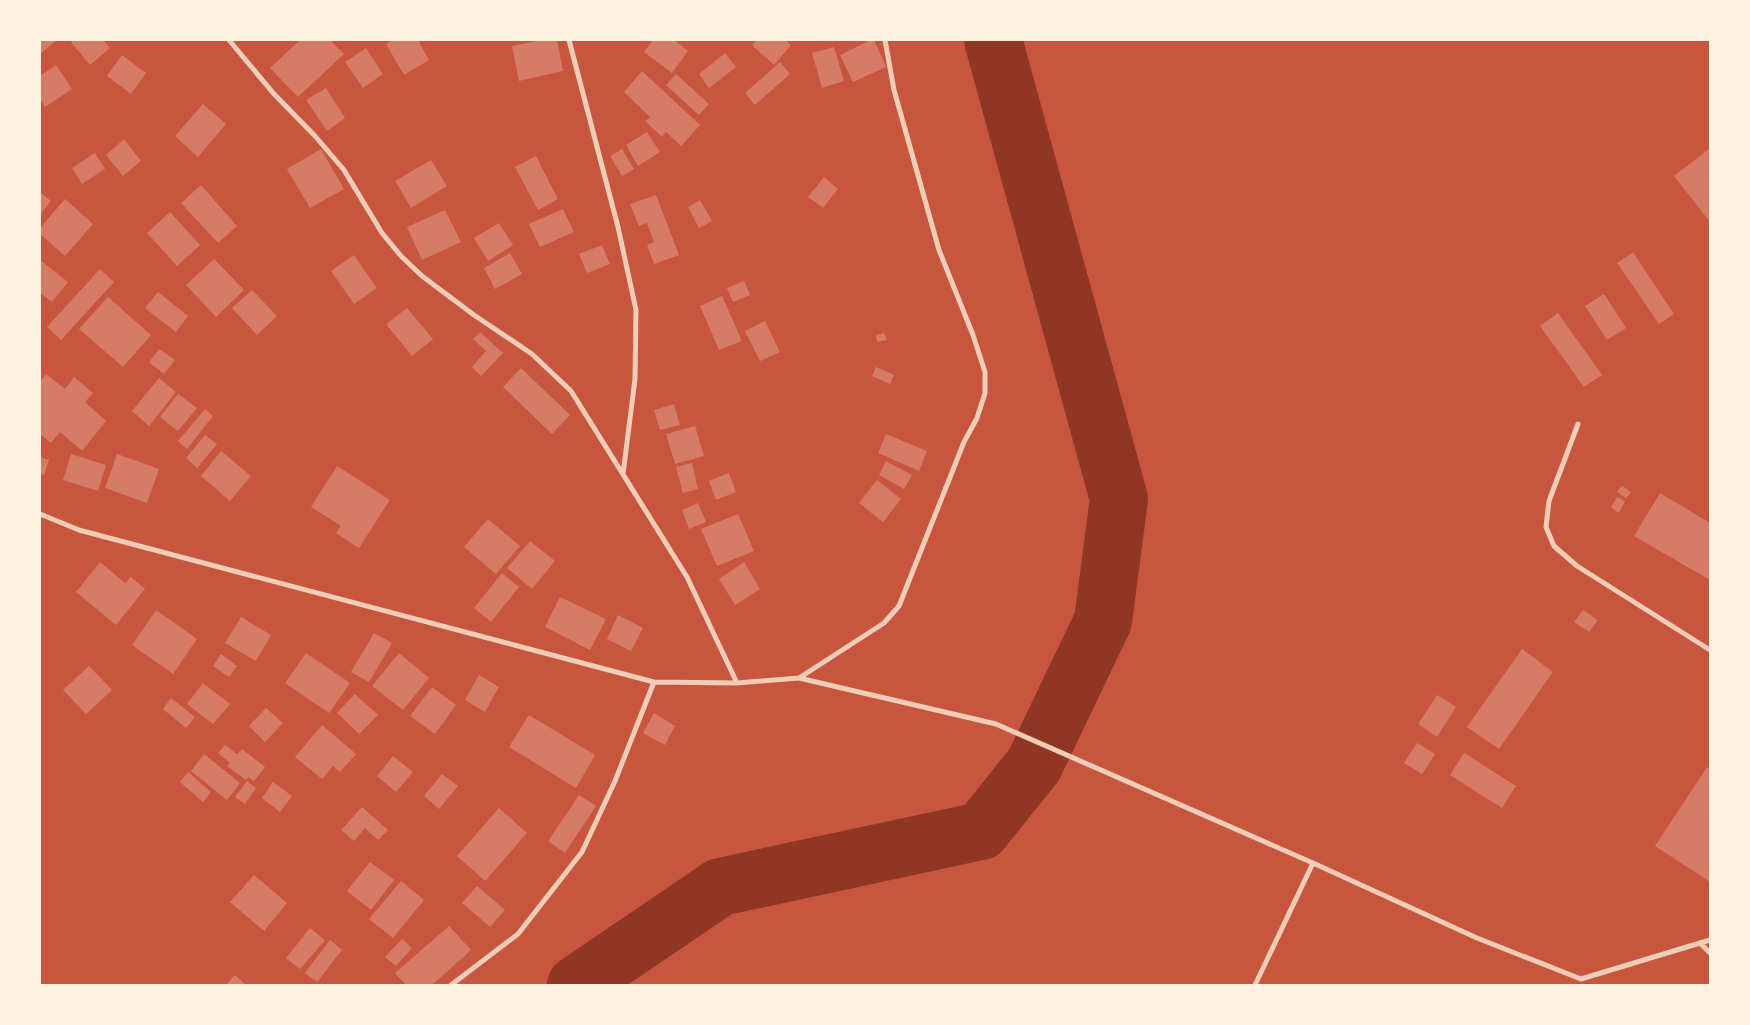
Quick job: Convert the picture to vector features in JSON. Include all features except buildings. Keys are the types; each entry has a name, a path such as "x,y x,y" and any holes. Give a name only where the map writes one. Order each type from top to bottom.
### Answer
{"street":[{"path":"229,40 274,94 315,136 344,170 382,233 401,256 422,276 474,315 532,354 571,391 687,577 737,683"},
{"path":"569,40 618,227 636,310 635,379 623,474"},
{"path":"799,678 884,623 899,606 964,442 977,418 985,393 985,372 973,335 939,250 894,90 885,40"},
{"path":"1578,424 1549,500 1546,527 1554,546 1577,566 1710,650"},
{"path":"40,514 79,530 654,682 737,683 799,678 996,724 1580,982 1710,940"},
{"path":"450,985 518,934 582,852 615,781 654,682"},
{"path":"1255,985 1313,863"},
{"path":"1700,943 1710,953"}],"waterway":[{"path":"576,985 720,887 981,831 1034,765 1103,621 1119,499 993,40"}]}
